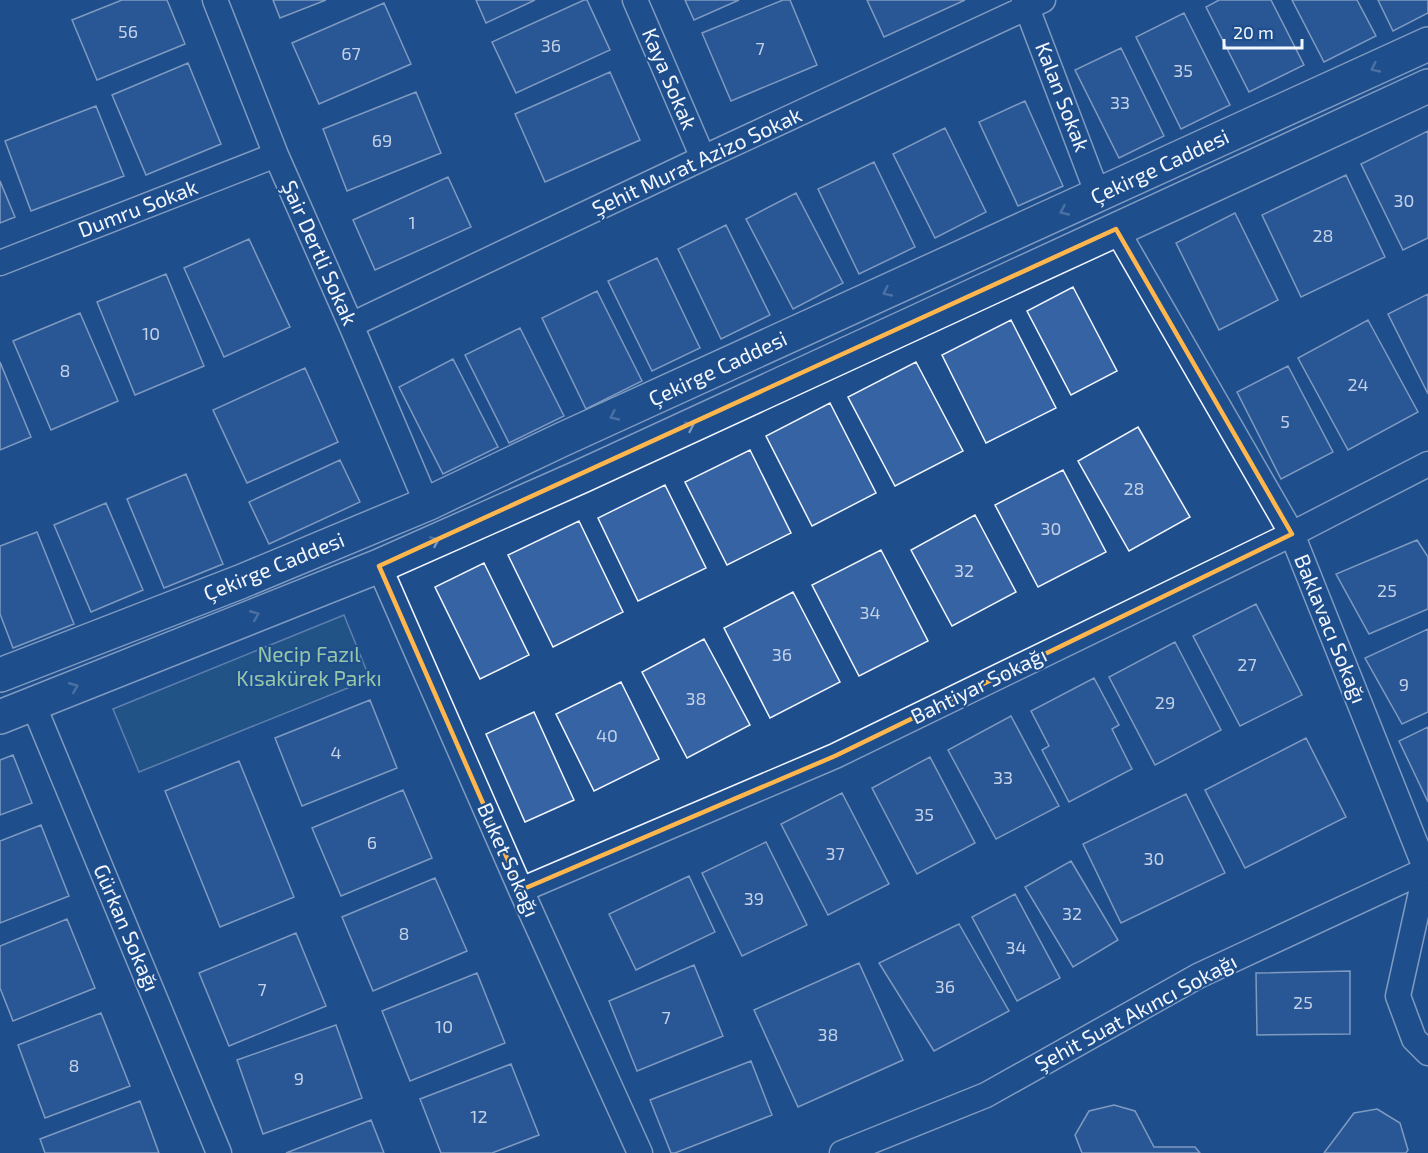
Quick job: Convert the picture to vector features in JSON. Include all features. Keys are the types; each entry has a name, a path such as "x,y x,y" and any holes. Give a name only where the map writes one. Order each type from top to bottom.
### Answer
{"main road":[{"name":"Çekirge Caddesi","path":"0,675 240,582 427,504 561,440 1428,44"},
{"name":"Çekirge Caddesi","path":"0,717 378,566 603,466 1428,86"}],"street":[{"name":"Şair Dertli Sokak","path":"215,0 276,155 427,504"},
{"name":"Kaya Sokak","path":"635,0 703,158"},
{"name":"Şehit Murat Azizo Sokak","path":"351,325 1032,2"},
{"name":"Kalan Sokak","path":"1032,2 1098,195"},
{"name":"Dumru Sokak","path":"0,263 276,155"},
{"name":"Baklavacı Sokağı","path":"1116,229 1292,534 1427,870"},
{"name":"Bahtiyar Sokağı","path":"521,890 835,756 1292,534 1428,464"},
{"name":"Buket Sokağı","path":"378,566 640,1153"},
{"name":"Gürkan Sokağı","path":"33,704 219,1153"},
{"path":"1427,870 1398,996 1414,1039 1428,1053"},
{"name":"Şehit Suat Akıncı Sokağı","path":"842,1153 986,1095 1198,976 1427,870"}],"highlighted area":[{"path":"1116,229 1292,534 835,756 521,890 379,566"}],"green space":[{"name":"Necip Fazıl Kısakürek Parkı","path":"344,615 370,679 139,772 113,709"}],"building":[{"path":"122,0 167,0 185,44 97,80 72,20"},
{"path":"273,0 326,0 280,18"},
{"path":"476,0 535,0 486,23"},
{"path":"587,0 610,50 516,93 492,42"},
{"path":"685,0 739,0 694,20"},
{"path":"783,0 790,0 817,65 731,101 702,33"},
{"path":"867,0 965,0 884,37"},
{"path":"1219,0 1271,0 1304,65 1249,92 1206,7"},
{"path":"1292,0 1357,0 1376,36 1324,62"},
{"path":"1378,0 1428,0 1428,13 1393,31"},
{"path":"384,3 411,64 319,104 292,43"},
{"path":"1184,13 1230,105 1181,129 1136,37"},
{"path":"1121,48 1164,136 1119,158 1075,70"},
{"path":"188,63 221,144 146,175 112,95"},
{"path":"610,72 640,140 545,182 515,114"},
{"path":"416,92 441,153 347,191 323,129"},
{"path":"1025,101 1063,186 1018,206 979,122"},
{"path":"96,106 124,176 31,211 5,141"},
{"path":"945,128 986,212 935,238 893,154"},
{"path":"1428,131 1428,238 1403,250 1361,164"},
{"path":"874,162 915,247 859,274 818,189"},
{"path":"1346,175 1385,257 1301,297 1262,215"},
{"path":"448,177 471,227 375,270 353,220"},
{"path":"0,181 15,217 0,223"},
{"path":"796,193 843,283 793,309 746,219"},
{"path":"1235,213 1278,300 1219,330 1176,243"},
{"path":"726,225 770,315 721,339 678,249"},
{"path":"249,239 290,327 224,357 184,268"},
{"path":"657,258 700,348 652,371 608,281"},
{"path":"166,274 204,366 135,395 97,302"},
{"path":"1073,287 1117,371 1071,395 1027,311"},
{"path":"597,291 642,381 586,409 542,318"},
{"path":"1428,294 1428,394 1388,314"},
{"path":"80,313 118,401 51,430 13,341"},
{"path":"1011,320 1056,408 986,443 942,355"},
{"path":"1368,320 1418,412 1348,450 1298,358"},
{"path":"520,328 564,416 509,443 465,355"},
{"path":"453,359 498,447 443,474 399,387"},
{"path":"0,362 31,437 0,450"},
{"path":"916,362 963,451 895,486 848,397"},
{"path":"1288,366 1333,452 1281,479 1237,392"},
{"path":"305,368 338,442 247,483 213,410"},
{"path":"830,403 876,493 812,526 766,436"},
{"path":"1138,427 1190,517 1129,551 1078,461"},
{"path":"750,450 791,533 727,565 685,482"},
{"path":"340,460 360,502 269,544 249,502"},
{"path":"1063,470 1106,552 1038,587 995,505"},
{"path":"186,474 223,564 164,588 127,499"},
{"path":"665,485 706,568 638,601 598,518"},
{"path":"106,503 143,590 91,612 54,525"},
{"path":"975,515 1016,592 952,626 911,550"},
{"path":"579,521 623,612 553,647 508,555"},
{"path":"37,532 74,624 13,648 0,614 0,546"},
{"path":"1417,540 1428,557 1428,609 1369,634 1336,574"},
{"path":"881,550 928,641 859,676 812,585"},
{"path":"484,563 529,655 480,679 435,587"},
{"path":"793,592 840,682 770,718 724,628"},
{"path":"1256,604 1302,695 1240,726 1193,636"},
{"path":"1428,629 1428,712 1402,724 1365,658"},
{"path":"704,639 750,725 687,758 642,672"},
{"path":"1175,642 1221,730 1155,765 1109,677"},
{"path":"1094,678 1119,725 1112,729 1132,769 1069,802 1042,750 1049,746 1031,711"},
{"path":"621,682 659,759 594,791 556,714"},
{"path":"370,700 397,768 302,806 275,738"},
{"path":"534,712 574,800 525,822 486,734"},
{"path":"1011,716 1059,806 996,839 948,750"},
{"path":"1428,727 1428,802 1399,741"},
{"path":"1306,738 1346,817 1245,868 1205,790"},
{"path":"13,755 32,803 0,815 0,760"},
{"path":"930,757 975,843 917,874 872,788"},
{"path":"239,761 294,897 220,927 165,791"},
{"path":"403,790 432,858 341,896 312,828"},
{"path":"842,793 889,884 828,915 781,824"},
{"path":"1186,794 1225,873 1121,923 1083,844"},
{"path":"41,825 69,896 0,923 0,841"},
{"path":"766,842 807,925 742,956 702,873"},
{"path":"1071,861 1118,940 1073,967 1025,887"},
{"path":"689,876 715,932 636,970 609,914"},
{"path":"435,878 467,951 373,991 342,917"},
{"path":"1015,894 1060,978 1017,1001 972,917"},
{"path":"67,919 95,988 13,1021 0,988 0,946"},
{"path":"959,924 1009,1011 934,1051 879,963"},
{"path":"296,933 326,1006 229,1046 199,973"},
{"path":"859,963 903,1060 798,1107 754,1010"},
{"path":"694,965 723,1036 637,1071 609,1001"},
{"path":"1350,971 1350,1034 1257,1035 1256,973"},
{"path":"477,973 505,1043 410,1081 382,1011"},
{"path":"101,1013 130,1086 45,1118 18,1045"},
{"path":"336,1025 362,1098 263,1134 237,1060"},
{"path":"751,1061 772,1115 671,1153 650,1100"},
{"path":"511,1064 539,1135 492,1153 441,1153 420,1099"},
{"path":"140,1101 159,1153 45,1153 40,1139"},
{"path":"1114,1105 1135,1111 1154,1147 1195,1147 1200,1153 1082,1153 1075,1135 1089,1111"},
{"path":"1377,1109 1400,1123 1408,1150 1406,1153 1324,1153 1354,1113"},
{"path":"371,1120 384,1153 286,1153"}]}
